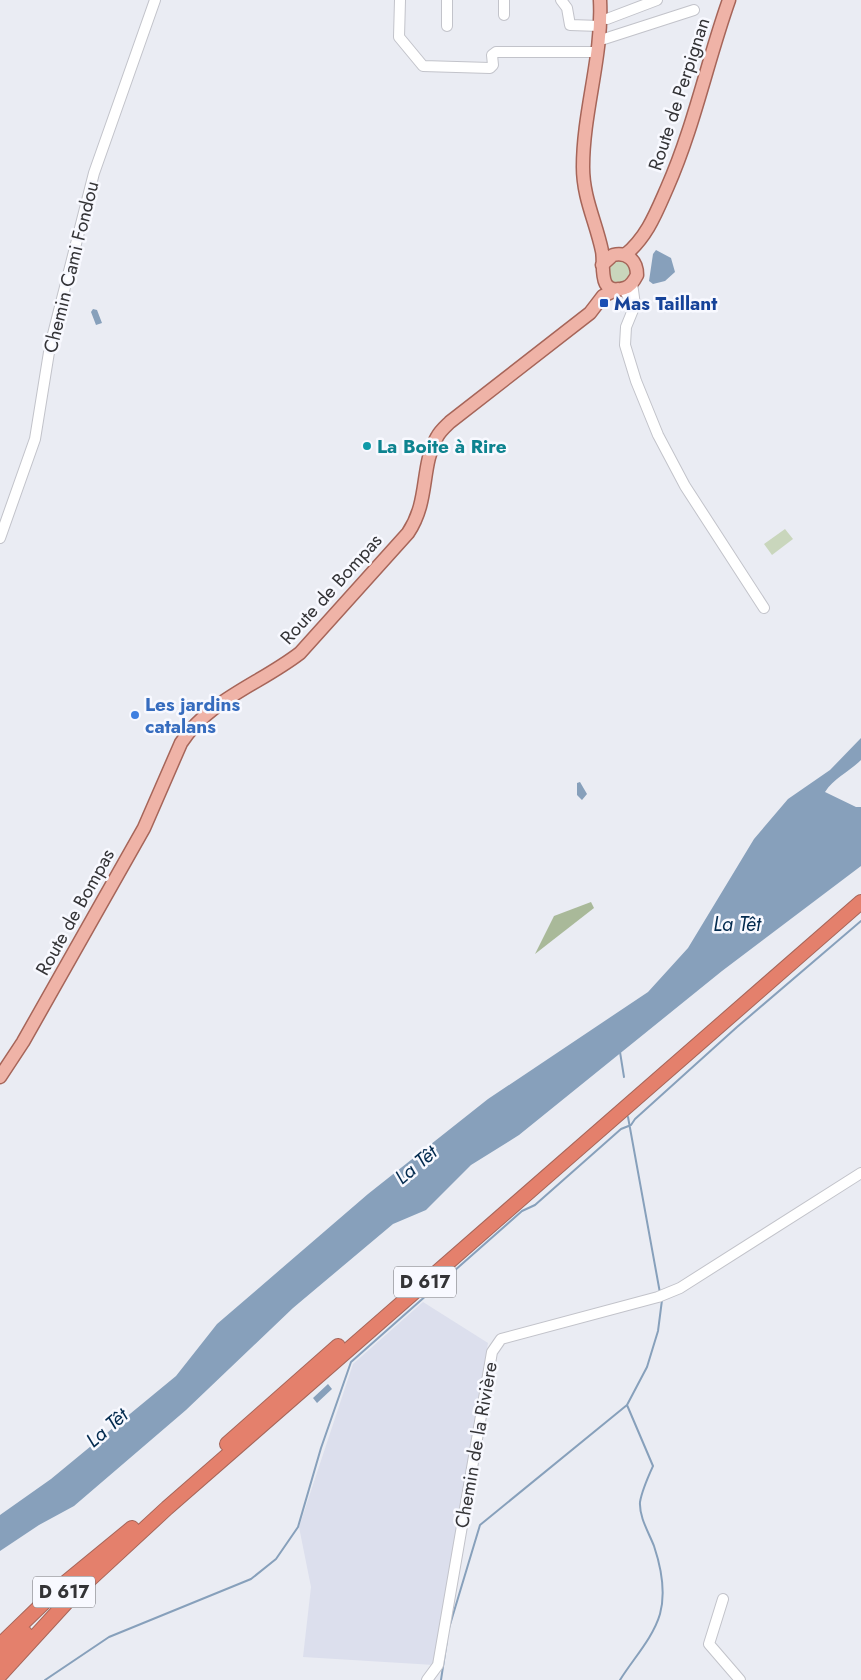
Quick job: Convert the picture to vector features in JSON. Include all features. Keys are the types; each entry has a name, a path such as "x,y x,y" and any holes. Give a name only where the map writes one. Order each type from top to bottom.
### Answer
{"highway":[{"name":"D 617","path":"0,1660 71,1584 132,1528 269,1406 861,890"},
{"name":"D 617","path":"0,1675 74,1594 167,1508 861,902"},
{"path":"0,1645 59,1588 132,1528"}],"main road":[{"path":"566,333 590,313 603,296 624,287 637,270 633,260 622,254 601,232 589,178 590,140 604,39 600,0"},
{"path":"566,333 600,289 602,251 585,195 583,167 585,136 605,0"},
{"name":"Route de Perpignan","path":"637,270 650,226 683,152 729,0"},
{"name":"Route de Perpignan","path":"622,254 637,245 650,226"},
{"path":"622,254 608,257 602,271 608,285 624,287"},
{"name":"Route de Bompas","path":"0,1077 23,1042 144,828 181,742 188,732 226,698 284,666 300,653 408,533 417,520 422,505 431,451 438,435 450,422 566,333"}],"street":[{"name":"Chemin Cami Fondou","path":"0,538 35,439 50,346 94,173 155,0"},
{"path":"400,0 399,37 423,66 490,68 493,65 492,55 496,52 598,52"},
{"path":"447,0 447,26"},
{"path":"504,0 504,15"},
{"path":"561,0 567,8 570,25 603,23 658,0"},
{"path":"604,39 694,10"},
{"path":"624,287 635,305 626,327 625,345 636,381 658,435 685,486 764,608"},
{"name":"Chemin de la Rivière","path":"427,1680 438,1665 492,1352 498,1341 501,1338 658,1297 680,1288 861,1173"},
{"path":"723,1599 709,1644 740,1680"}],"shaded area":[{"path":"423,1302 488,1343 434,1665 303,1657 311,1587 299,1527 353,1364"}],"green space":[{"path":"619,259 631,265 631,278 619,285 611,282 607,269 608,265"},
{"path":"785,529 793,539 772,555 764,544"},
{"path":"591,902 594,908 535,954 554,916"}],"water":[{"path":"656,250 671,258 675,272 665,281 653,284 649,281 653,254"},
{"path":"93,309 97,310 102,323 96,325 91,312"},
{"name":"La Têt","path":"861,738 861,760 825,792 856,807 861,807 861,866 722,971 519,1135 471,1165 426,1210 393,1224 293,1308 186,1410 74,1506 39,1525 0,1551 0,1515 51,1479 176,1376 217,1324 368,1194 488,1099 648,992 688,948 754,839 788,799 830,770"},
{"path":"580,782 587,794 582,800 577,795 577,783"},
{"path":"328,1384 332,1389 317,1403 313,1398"}],"waterway":[{"path":"45,1680 109,1637 251,1579 276,1559 298,1527 321,1448 351,1362 522,1211 535,1205 621,1129 631,1125 635,1119 737,1027 861,921"},
{"path":"620,1052 624,1077"},
{"path":"628,1117 660,1293"},
{"path":"449,1628 480,1525 627,1405 647,1367 658,1331 662,1300"},
{"path":"620,1680 653,1631 660,1614 663,1597 659,1562 640,1508 642,1493 653,1466 627,1405"},
{"path":"441,1680 447,1640"}],"place":[{"name":"Mas Taillant","path":"604,303"},
{"name":"La Boite à Rire","path":"367,446"},
{"name":"Les jardins catalans","path":"135,715"}]}
